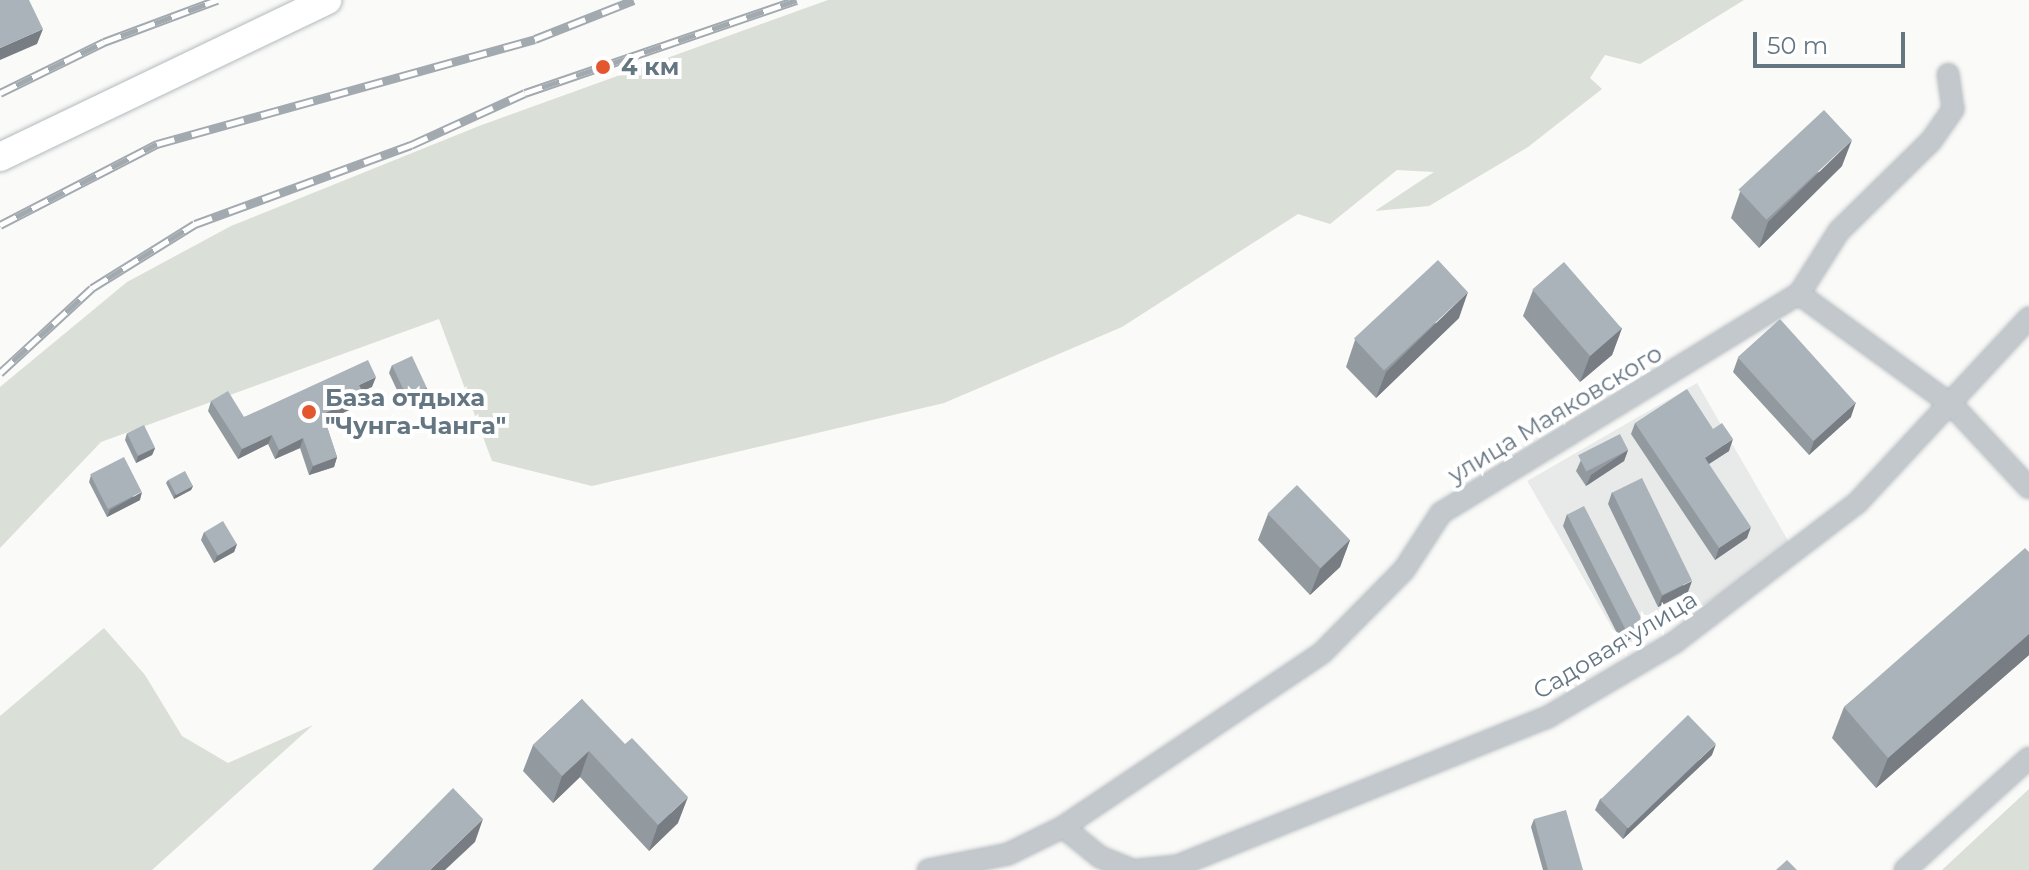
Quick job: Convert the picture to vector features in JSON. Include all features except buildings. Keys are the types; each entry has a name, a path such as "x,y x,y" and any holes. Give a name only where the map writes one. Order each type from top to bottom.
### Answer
{"street":[{"path":"0,157 327,0"},
{"name":"улица Маяковского","path":"928,870 1008,854 1063,827 1323,652 1404,570 1453,505 1799,294 1839,231 1931,141 1953,109 1948,74"},
{"path":"1799,294 1952,405 2029,488"},
{"name":"Садовая улица","path":"1063,827 1100,857 1135,870 1177,866 1546,718 1675,642 1781,567 1857,503 1952,405 2029,318"},
{"path":"1905,870 2029,758"}],"shaded area":[{"path":"828,0 1744,0 1640,64 1605,55 1590,78 1602,89 1528,147 1429,206 1375,211 1434,172 1397,170 1330,224 1298,214 1122,327 944,403 592,486 492,461 439,319 101,442 0,548 0,387 127,282 231,226 479,126"},
{"path":"1697,383 1794,552 1625,650 1527,481"},
{"path":"104,628 145,675 182,736 228,763 313,725 152,870 0,870 0,716"},
{"path":"2029,789 2029,870 1942,870"}],"railway":[{"path":"0,93 104,42 217,0"},
{"path":"0,225 157,144 535,39 634,0"},
{"path":"0,373 92,288 195,224 411,145 525,93 796,0"}],"place":[{"name":"4 км","path":"603,67"},
{"name":"База отдыха \"Чунга-Чанга\"","path":"309,412"}]}
